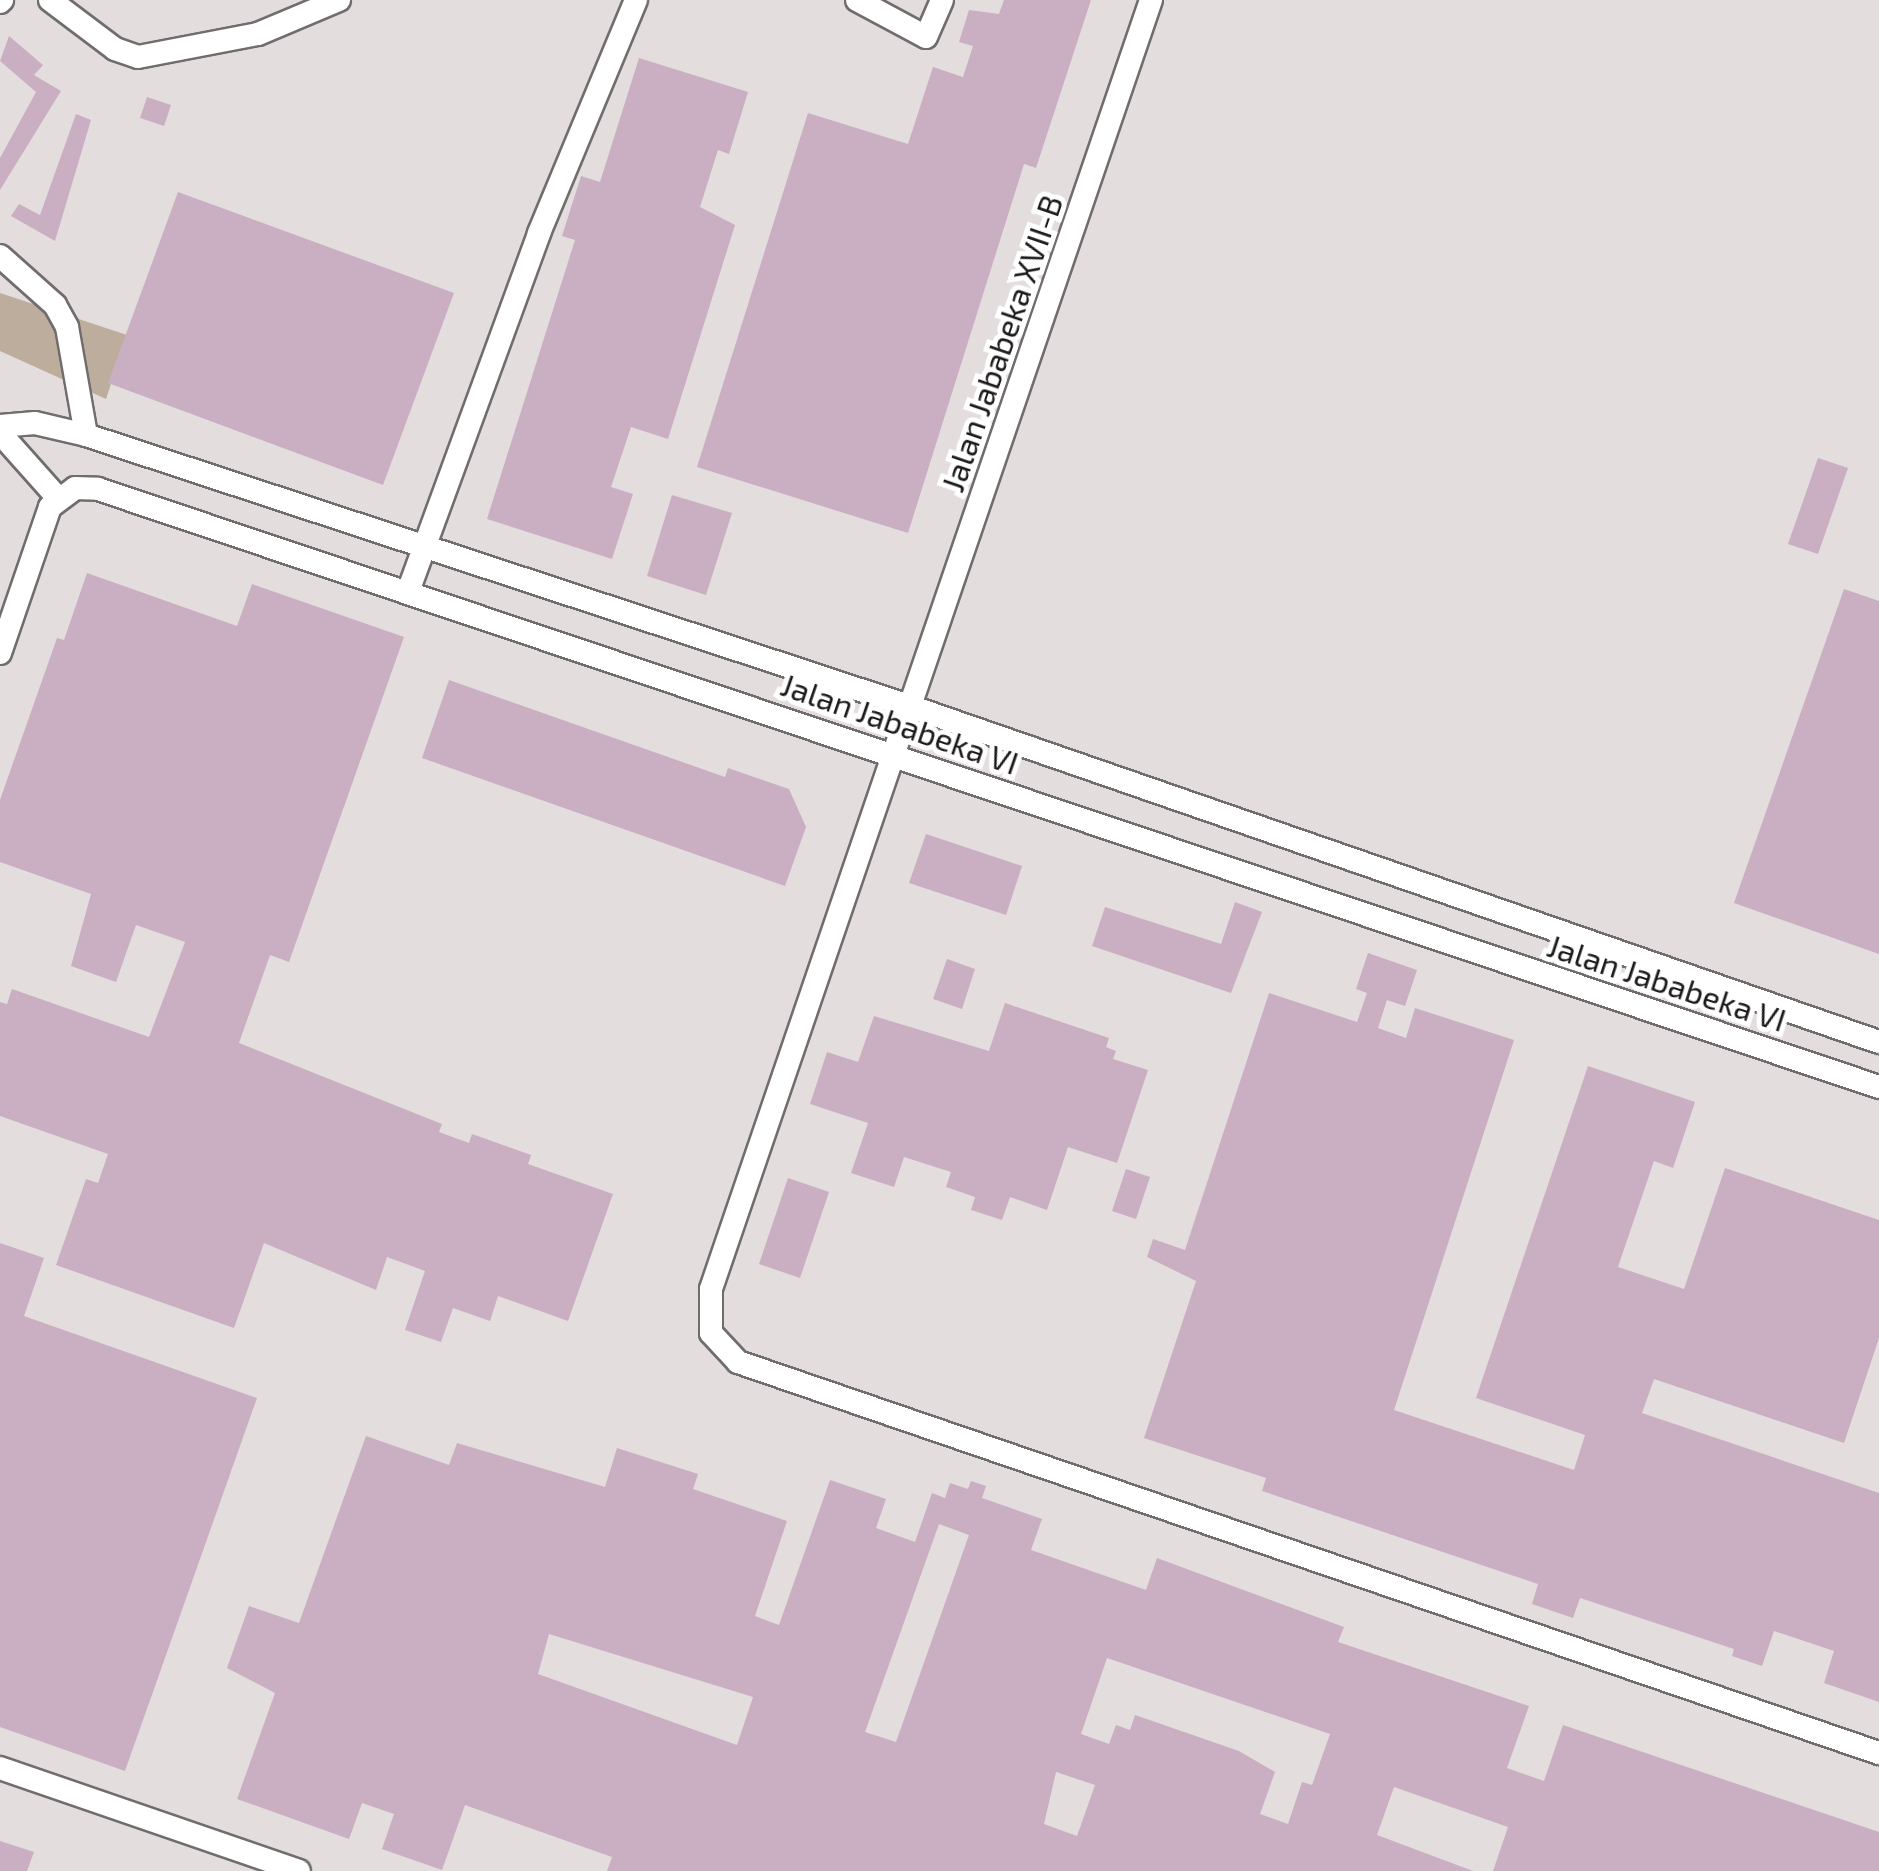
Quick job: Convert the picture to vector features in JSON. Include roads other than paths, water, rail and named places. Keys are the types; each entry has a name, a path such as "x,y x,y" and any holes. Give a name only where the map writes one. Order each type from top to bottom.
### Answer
{"street":[{"path":"50,0 115,49 138,56 258,34 339,0"},
{"path":"408,589 539,234 636,0"},
{"path":"857,0 926,38 942,0"},
{"name":"Jalan Jababeka XVII-B","path":"1151,0 711,1289 708,1318 720,1346 738,1362 1879,1753"},
{"path":"0,256 55,305 67,327 86,436"},
{"name":"Jalan Jababeka VI","path":"0,429 35,423 86,436 912,707 1879,1042"},
{"path":"0,429 56,497 0,653"},
{"name":"Jalan Jababeka VI","path":"56,497 98,489 408,589 1879,1087"},
{"path":"0,1768 299,1871"}]}
